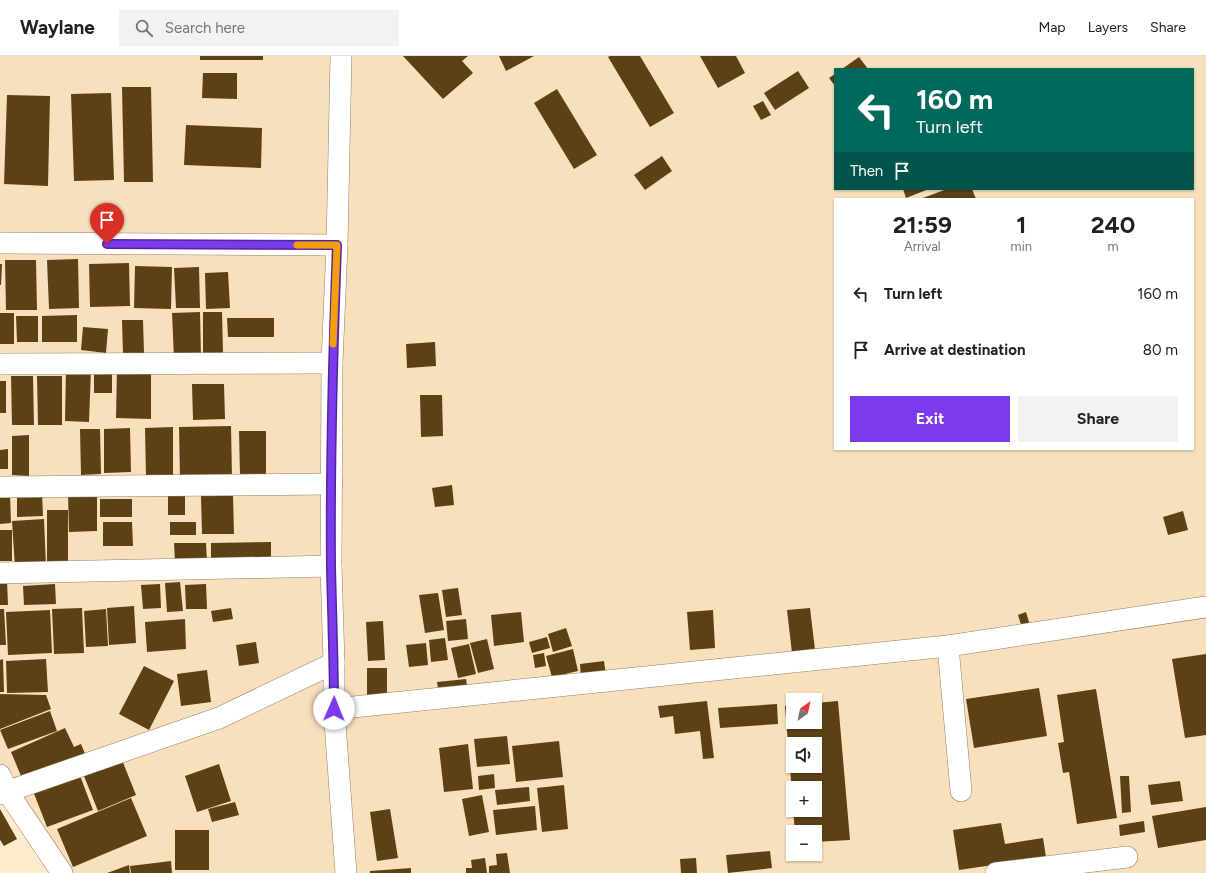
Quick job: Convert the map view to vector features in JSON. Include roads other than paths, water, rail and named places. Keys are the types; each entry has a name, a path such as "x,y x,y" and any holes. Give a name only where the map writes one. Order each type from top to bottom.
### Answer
{"street":[{"path":"341,56 337,245 332,363 331,566 334,709 346,873"},
{"path":"0,243 337,245"},
{"path":"0,364 332,363"},
{"path":"0,487 332,484"},
{"path":"0,573 331,566"},
{"path":"334,709 948,646 1206,607"},
{"path":"948,646 961,791"},
{"path":"62,873 2,787 219,718 334,663"},
{"path":"996,873 1127,857"}]}
